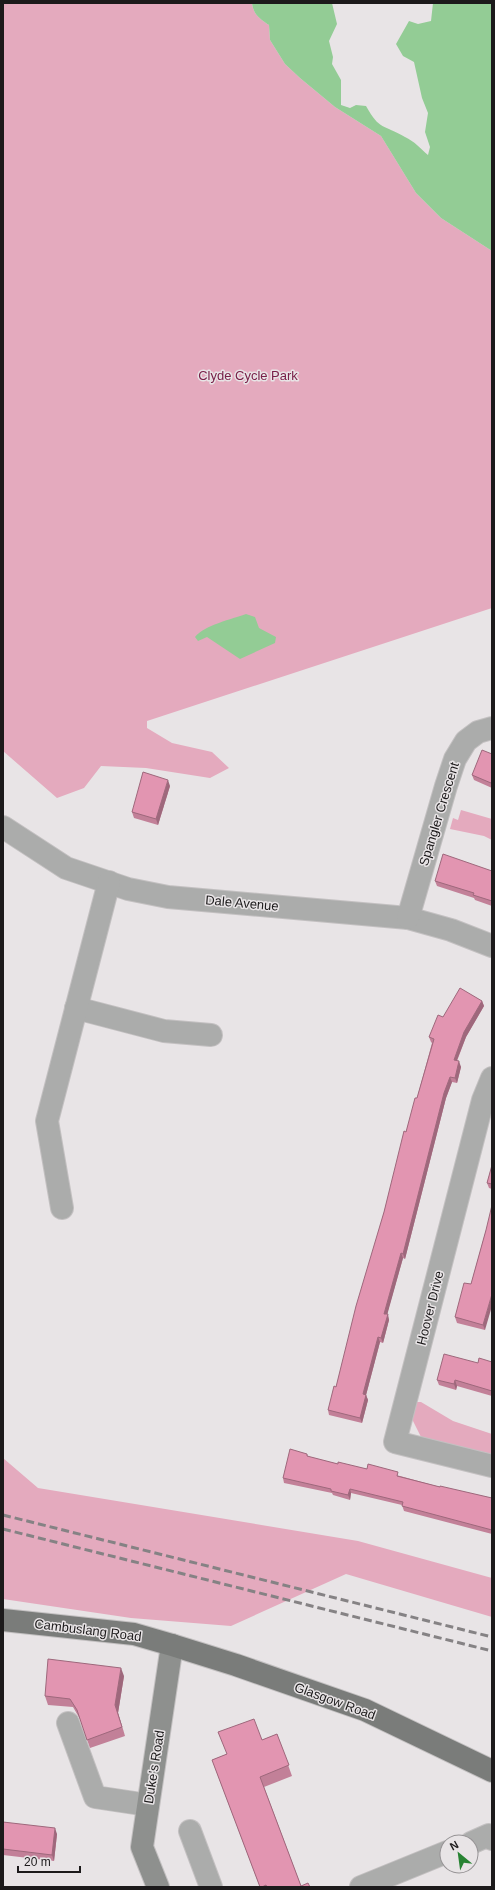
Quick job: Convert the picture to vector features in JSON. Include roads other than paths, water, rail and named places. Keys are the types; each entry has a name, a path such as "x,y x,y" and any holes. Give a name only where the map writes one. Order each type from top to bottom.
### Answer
{"main road":[{"name":"Cambuslang Road","path":"3,1620 134,1634 172,1645"},
{"name":"Glasgow Road","path":"172,1645 236,1665 366,1710 492,1770"},
{"name":"Duke's Road","path":"158,1887 142,1847 172,1645"}],"street":[{"name":"Spangler Crescent","path":"408,918 446,786 456,759 466,742 478,732 492,728"},
{"name":"Dale Avenue","path":"3,827 66,868 128,889 168,897 408,918 451,930 492,946"},
{"path":"62,1208 47,1121 109,882"},
{"path":"76,1008 164,1031 211,1034"},
{"name":"Hoover Drive","path":"492,1078 483,1100 395,1442 492,1466"},
{"path":"68,1723 95,1797 148,1805"},
{"path":"190,1831 211,1887"},
{"path":"479,1839 489,1835 492,1839"},
{"path":"361,1887 439,1855"}],"railway":[{"path":"3,1515 492,1637"},
{"path":"3,1529 492,1651"}],"park label":[{"name":"Clyde Cycle Park","path":"248,375"}]}
